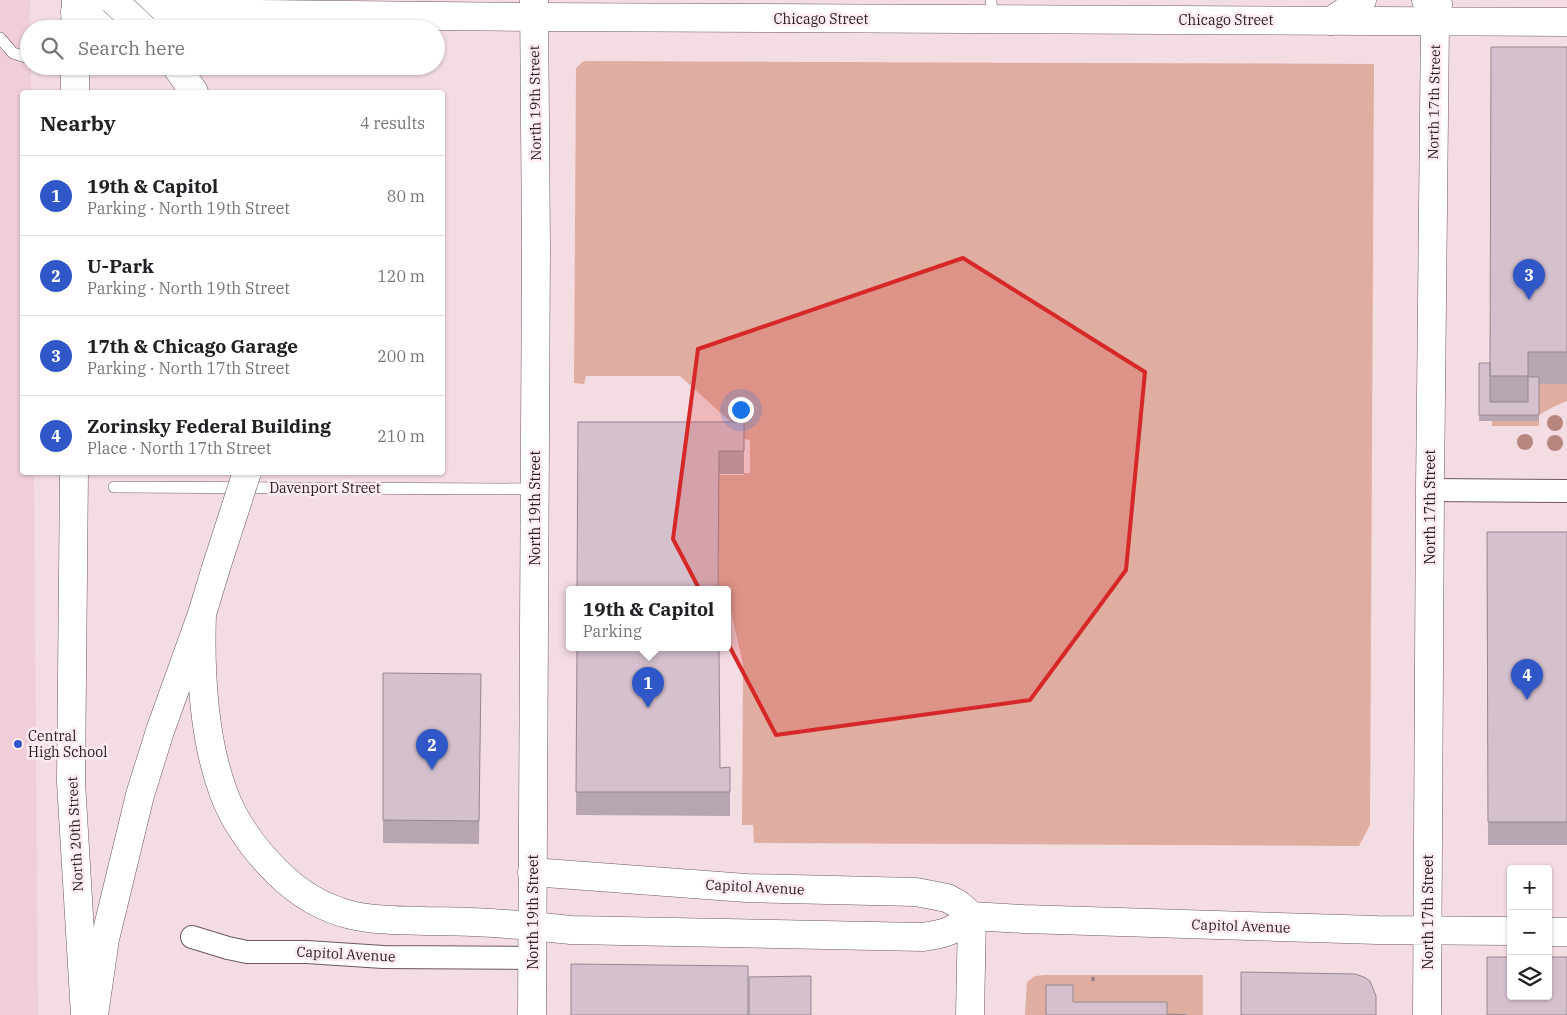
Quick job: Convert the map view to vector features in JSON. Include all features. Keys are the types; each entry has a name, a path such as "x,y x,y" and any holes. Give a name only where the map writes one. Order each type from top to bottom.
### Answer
{"main road":[{"path":"113,0 134,20"},
{"path":"1331,21 1362,0"},
{"name":"Chicago Street","path":"75,14 534,9 991,9 1331,21 1433,7 1567,22"},
{"name":"North 17th Street","path":"1427,1015 1433,7"},
{"name":"North 19th Street","path":"532,1015 536,489 534,9"},
{"path":"182,75 193,90"},
{"name":"North 20th Street","path":"74,475 71,782 85,1015"},
{"path":"94,1015 105,939 135,813 163,722 202,614 246,475"},
{"path":"202,614 201,652 208,730 226,800 242,829 280,876 303,894 337,912 382,919 494,922 571,930 922,937 947,932 958,927 972,916"},
{"name":"Capitol Avenue","path":"532,872 738,888 916,892 947,898 958,904 972,916 1377,930 1507,931"},
{"path":"970,1015 972,916"},
{"path":"1552,932 1567,932"}],"street":[{"path":"1430,490 1567,490"},
{"name":"Capitol Avenue","path":"192,937 246,952 307,952 383,957 532,958"}],"lane":[{"path":"0,38 13,53 20,55"},
{"name":"Davenport Street","path":"114,487 536,489"}],"path":[{"path":"1093,975 1093,981"}],"highlighted area":[{"path":"963,258 1145,372 1126,570 1030,700 776,735 673,539 698,349"}],"shaded area":[{"name":"Central High School","path":"0,0 30,0 30,20 20,20 20,75 31,75 31,90 20,90 20,475 34,475 38,1015 0,1015"},
{"path":"584,61 1374,64 1370,825 1359,846 754,843 753,825 742,825 743,664 731,612 731,586 718,586 719,475 744,475 744,473 750,473 750,440 744,439 744,434 680,376 586,376 584,384 574,383 576,68"},
{"path":"1528,384 1567,384 1567,401 1539,415 1539,426 1492,426 1492,408"},
{"path":"1203,975 1203,1015 1025,1015 1027,982 1035,976"}],"building":[{"path":"1491,47 1567,47 1567,352 1528,352 1528,376 1490,376"},
{"path":"1479,363 1490,363 1490,402 1528,402 1528,377 1539,377 1539,415 1479,415"},
{"path":"578,422 744,422 744,451 719,451 718,586 577,586"},
{"path":"1487,532 1567,532 1567,822 1488,822"},
{"path":"577,651 719,651 720,768 730,767 730,792 576,792"},
{"path":"383,673 481,674 479,821 383,820"},
{"path":"1487,957 1507,957 1507,1000 1552,1000 1552,957 1567,957 1567,1015 1487,1015"},
{"path":"571,964 748,966 748,1015 571,1015"},
{"path":"1241,972 1355,974 1370,981 1376,996 1376,1015 1241,1015"},
{"path":"811,976 811,1015 749,1015 749,977"},
{"path":"1046,985 1073,985 1073,1002 1167,1002 1167,1014 1187,1015 1046,1015"}],"place":[{"name":"17th & Chicago Garage","path":"1529,300"},
{"name":"Zorinsky Federal Building","path":"1527,700"},
{"name":"19th & Capitol","path":"648,708"},
{"name":"Central High School","path":"18,744"},
{"name":"U-Park","path":"432,770"}]}
